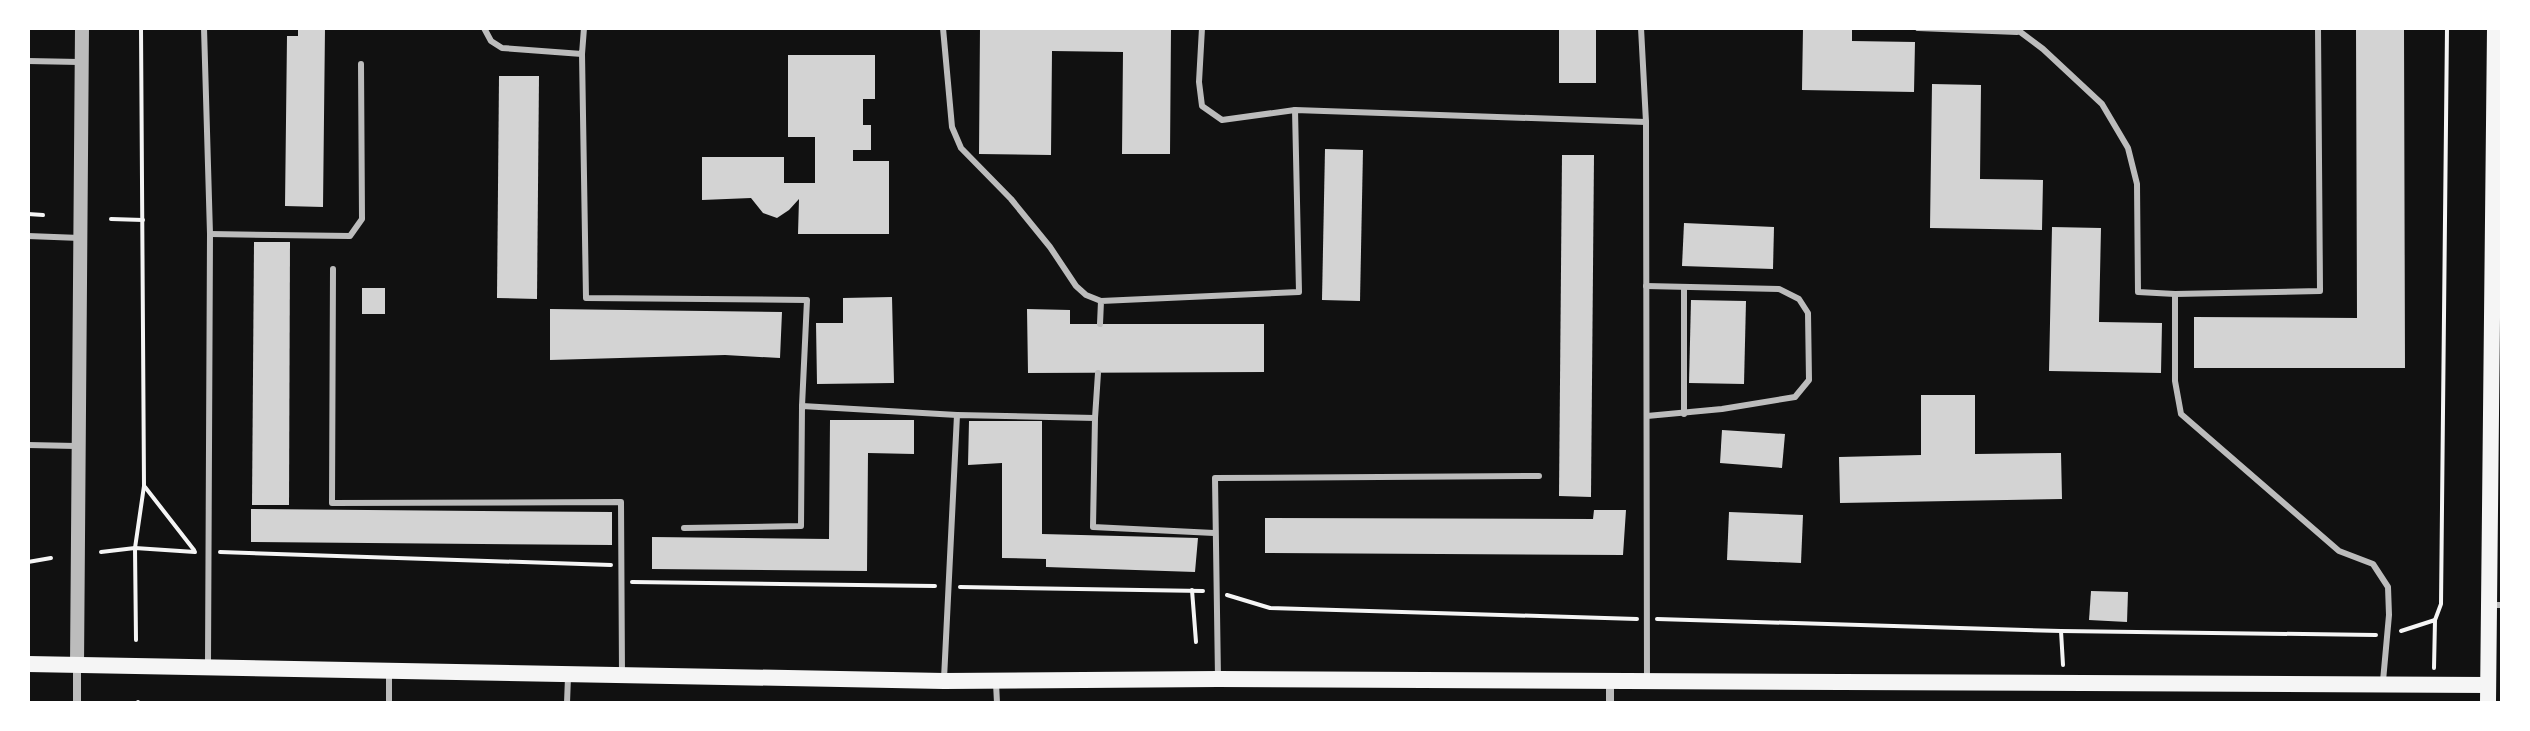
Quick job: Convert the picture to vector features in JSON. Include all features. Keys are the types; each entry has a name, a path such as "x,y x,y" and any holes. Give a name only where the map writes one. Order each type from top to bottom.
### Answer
{"main road":[{"path":"2488,703 2495,686 2496,630 2498,98 2495,28"},
{"path":"28,664 944,681 1218,679 2495,686"}],"street":[{"path":"77,703 82,28"},
{"path":"1610,681 1610,703"}],"lane":[{"path":"204,28 210,234 208,667"},
{"path":"484,28 491,41 502,48 582,54"},
{"path":"584,28 586,298 807,300 801,526 684,528"},
{"path":"943,28 952,127 961,148 1011,199 1050,247 1076,286 1086,295 1101,301 1299,292 1295,110"},
{"path":"1202,28 1199,82 1202,106 1222,120 1295,110 1646,122"},
{"path":"1641,28 1646,122 1647,681"},
{"path":"1918,28 2016,30 2043,49 2102,104 2128,148 2137,184 2138,292 2175,294 2320,291 2318,28"},
{"path":"28,61 83,62"},
{"path":"210,234 350,236 362,219 361,64"},
{"path":"28,236 82,238"},
{"path":"333,269 332,503 621,502 622,676"},
{"path":"1646,286 1779,289 1799,299 1808,313 1809,380 1795,397 1684,414 1647,416"},
{"path":"1684,287 1684,414"},
{"path":"2175,294 2175,381 2181,414 2339,551 2373,564 2388,587 2389,615 2383,683"},
{"path":"1100,324 1101,301"},
{"path":"1098,373 1093,527 1214,533"},
{"path":"802,406 957,415 1095,418"},
{"path":"944,681 957,415"},
{"path":"28,445 80,446"},
{"path":"1218,679 1215,478 1539,476"},
{"path":"389,671 389,703"},
{"path":"567,703 568,673"},
{"path":"996,681 997,703"}],"path":[{"path":"136,640 135,548 144,486 141,28"},
{"path":"2433,684 2435,620 2441,604 2447,28"},
{"path":"28,214 43,215"},
{"path":"111,219 143,220"},
{"path":"101,552 135,548 195,552 144,486"},
{"path":"209,552 621,565"},
{"path":"28,562 51,558"},
{"path":"622,582 1192,590 1216,592 1270,608 2061,631 2387,635 2435,620"},
{"path":"1192,590 1196,642"}],"building":[{"path":"298,28 325,28 323,207 285,206 287,36 298,36"},
{"path":"980,28 1171,28 1170,154 1122,154 1123,52 1052,51 1051,155 979,154"},
{"path":"1559,28 1596,28 1596,83 1559,83"},
{"path":"1803,28 1852,28 1852,41 1915,42 1914,92 1802,90"},
{"path":"2356,28 2404,28 2405,368 2194,368 2194,317 2357,318"},
{"path":"788,55 875,55 875,99 863,99 863,125 871,125 871,150 853,150 853,161 889,161 889,234 798,234 799,199 777,218 763,213 751,198 702,200 702,157 784,157 784,183 815,183 815,137 788,137"},
{"path":"499,76 539,76 537,299 497,298"},
{"path":"1932,84 1981,85 1980,179 2043,180 2042,230 1930,228"},
{"path":"1325,149 1363,150 1360,301 1322,300"},
{"path":"1562,155 1594,155 1591,497 1559,496"},
{"path":"1684,223 1774,227 1773,269 1682,266"},
{"path":"2052,227 2101,228 2099,322 2162,323 2161,373 2049,371"},
{"path":"254,242 290,242 289,505 252,505"},
{"path":"362,288 385,288 385,314 362,314"},
{"path":"892,297 894,383 817,384 816,323 843,323 843,298"},
{"path":"1691,300 1746,301 1744,384 1689,383"},
{"path":"550,309 782,312 780,358 725,355 550,360"},
{"path":"1027,309 1070,310 1070,324 1264,324 1264,372 1028,373"},
{"path":"1921,395 1975,395 1975,454 2061,453 2062,499 1840,503 1839,457 1921,455"},
{"path":"830,420 914,420 914,454 868,453 867,571 652,569 652,537 829,539"},
{"path":"969,421 1042,421 1042,534 1198,538 1195,572 1046,567 1046,559 1002,558 1002,463 968,465"},
{"path":"1722,430 1785,434 1782,468 1720,463"},
{"path":"251,509 612,512 612,545 251,542"},
{"path":"1594,510 1626,510 1623,555 1265,553 1265,518 1593,519"},
{"path":"1729,512 1803,515 1801,563 1727,560"},
{"path":"2091,591 2128,592 2127,622 2089,620"}]}
